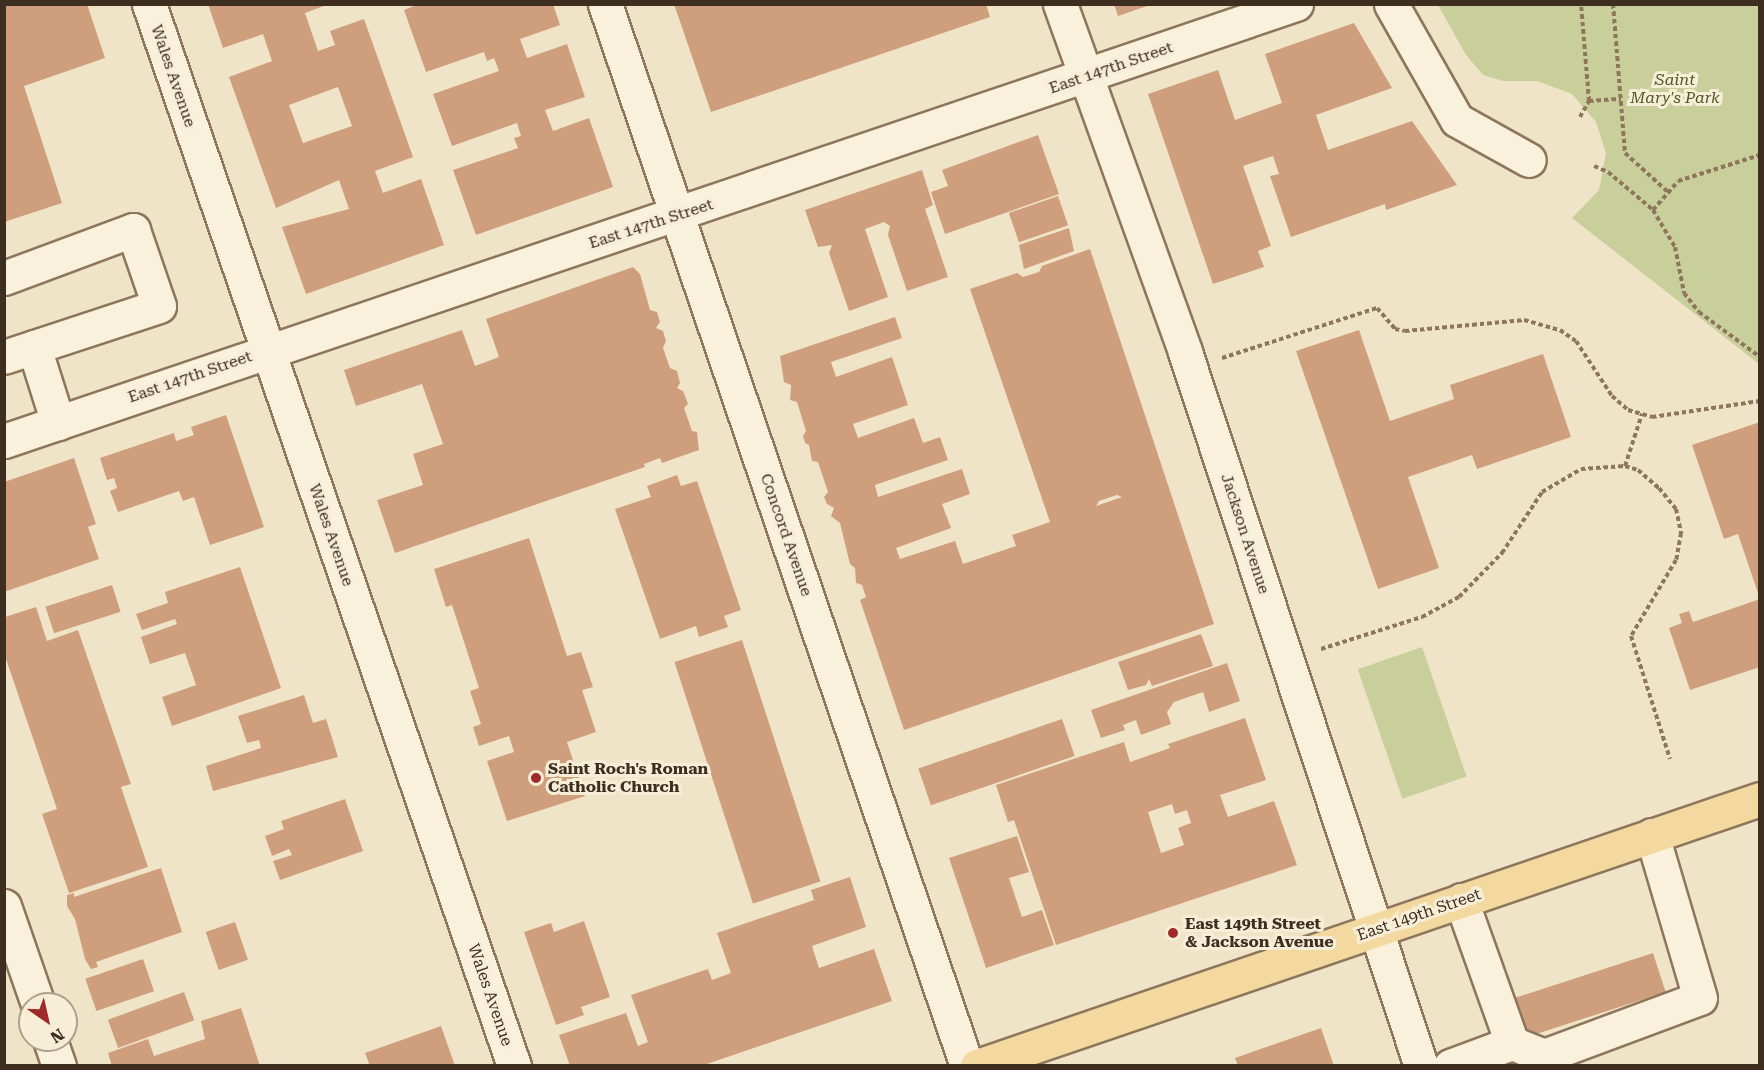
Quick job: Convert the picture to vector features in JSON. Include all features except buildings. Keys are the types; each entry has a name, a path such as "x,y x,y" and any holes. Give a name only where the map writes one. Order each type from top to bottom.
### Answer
{"main road":[{"name":"East 149th Street","path":"977,1065 1760,799"}],"street":[{"name":"Wales Avenue","path":"149,4 514,1065"},
{"name":"Concord Avenue","path":"605,4 967,1065"},
{"name":"Jackson Avenue","path":"1060,4 1185,352 1422,1065"},
{"name":"East 147th Street","path":"4,441 1296,4"},
{"path":"1391,4 1457,120 1529,160"},
{"path":"4,278 133,231 159,306 19,352 58,423"},
{"path":"1450,1065 1512,1043 1544,1056 1700,998 1652,835"},
{"path":"1461,900 1512,1043"},
{"path":"4,906 34,992"}],"path":[{"path":"1580,117 1589,101 1581,4"},
{"path":"1613,4 1625,153 1668,192"},
{"path":"1589,101 1621,99"},
{"path":"1653,210 1678,181 1760,155"},
{"path":"1594,166 1608,172 1653,210 1676,247 1684,293 1699,312 1760,357"},
{"path":"1222,358 1369,308 1377,308 1395,329 1405,331 1524,320 1560,330 1576,341 1612,396 1628,410 1642,414 1679,415 1760,401"},
{"path":"1625,466 1642,414"},
{"path":"1320,649 1422,617 1459,597 1502,553 1542,492 1581,470 1625,466 1638,470 1659,488 1676,508 1681,533 1672,568 1631,636 1670,759"}],"green space":[{"name":"Saint Mary's Park","path":"1438,5 1759,5 1759,364 1572,218 1599,190 1606,153 1596,122 1572,94 1537,81 1503,81 1483,75 1466,55"},
{"path":"1422,647 1467,777 1402,799 1358,669"}],"place":[{"name":"Saint Roch's Roman Catholic Church","path":"536,778"},
{"name":"East 149th Street & Jackson Avenue","path":"1173,933"}]}
